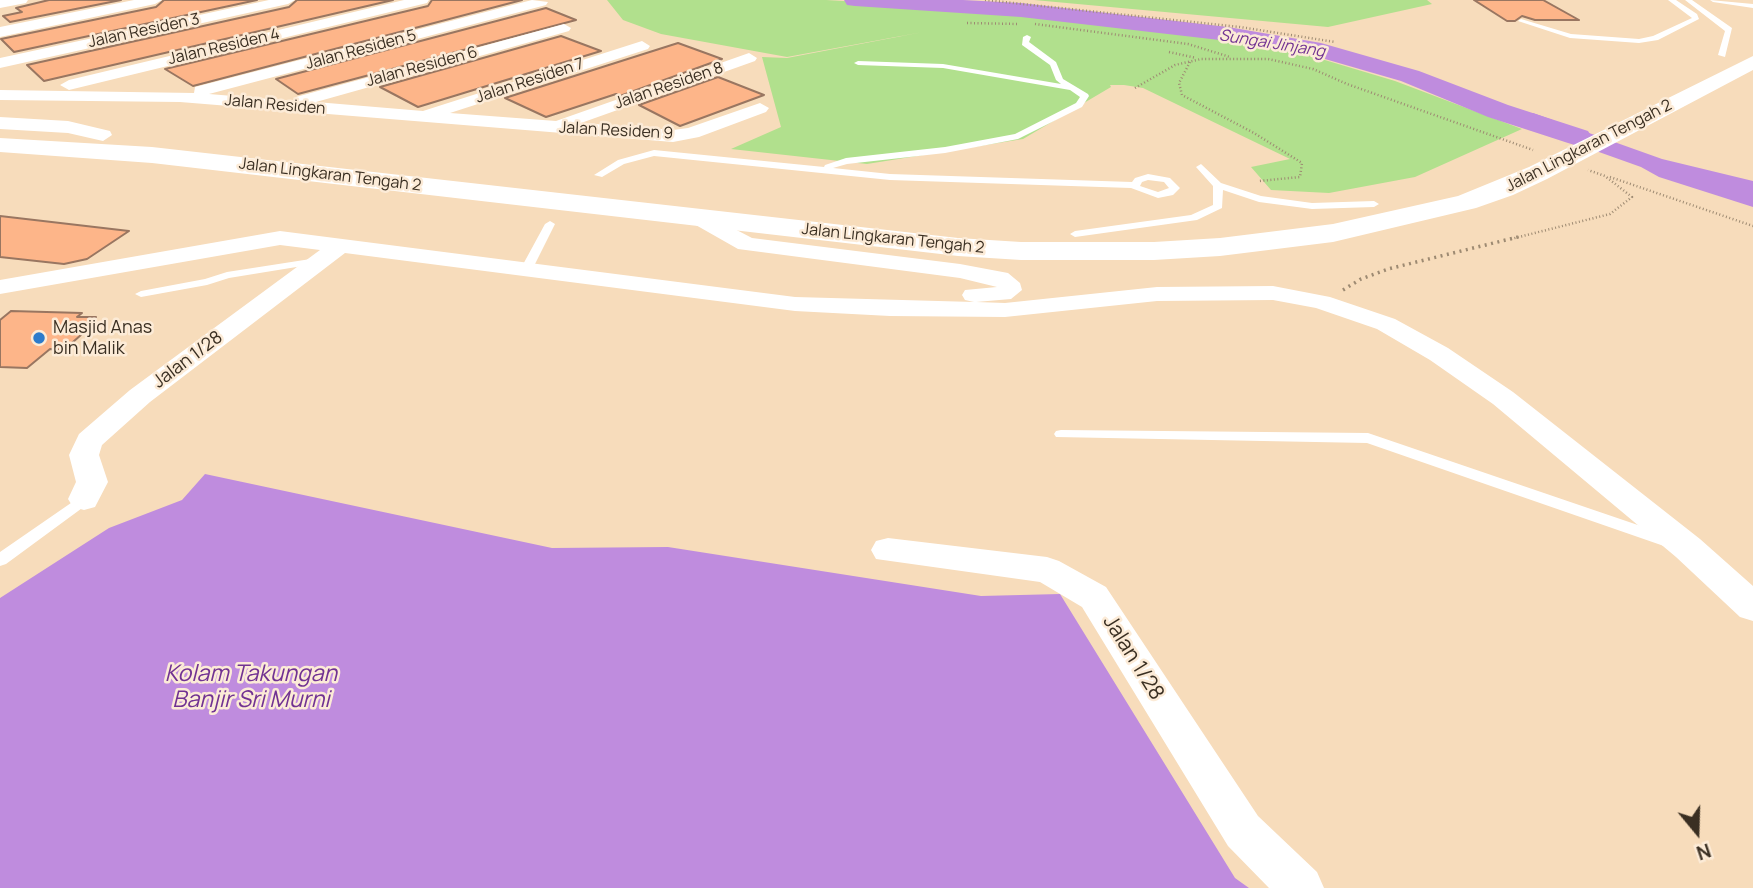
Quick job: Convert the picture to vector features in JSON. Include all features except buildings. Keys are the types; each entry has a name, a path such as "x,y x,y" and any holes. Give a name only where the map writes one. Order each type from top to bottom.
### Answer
{"highway":[{"path":"1699,66 1753,40"},
{"name":"Jalan Lingkaran Tengah 2","path":"0,145 152,155 958,247 1021,251 1167,250 1280,240 1378,224 1466,202 1504,189 1540,163 1656,112 1753,62"},
{"name":"Jalan Lingkaran Tengah 2","path":"1584,123 1631,100"},
{"name":"Jalan Lingkaran Tengah 2","path":"0,132 103,135 908,224 1075,234 1143,233 1264,224 1436,190 1513,159"}],"street":[{"path":"0,4 21,0"},
{"path":"0,32 155,0"},
{"name":"Jalan Residen 3","path":"0,63 288,0"},
{"name":"Jalan Residen 4","path":"28,95 422,0"},
{"name":"Jalan Residen 5","path":"180,97 541,2"},
{"name":"Jalan Residen 6","path":"281,107 564,28"},
{"name":"Jalan Residen 7","path":"417,117 642,46"},
{"name":"Jalan Residen 8","path":"551,127 749,58"},
{"name":"Jalan Residen","path":"0,95 180,97 551,127"},
{"name":"Jalan Residen 9","path":"551,127 685,135 760,108"},
{"path":"0,123 68,127 103,135"},
{"path":"634,283 769,285 989,295 1010,290 1008,283 1000,278 960,271 746,244 702,219"},
{"path":"0,287 268,239 341,245 795,304 890,309 1005,310 1170,294 1273,292 1321,302 1387,324 1450,361 1503,398 1688,548 1753,607"},
{"name":"Jalan 1/28","path":"84,499 92,482 84,455 89,440 140,396 341,245"},
{"name":"Jalan 1/28","path":"888,550 1047,570 1094,597 1243,831 1301,888"}],"lane":[{"path":"1521,20 1570,36 1623,42 1655,38 1696,19 1695,15 1671,0"},
{"path":"1688,0 1729,30 1722,55"},
{"path":"1713,0 1753,6"},
{"path":"1734,0 1753,6"},
{"path":"823,168 846,161 945,150 1018,136 1079,105 1085,96 1060,80 1053,64 1025,43 1027,37"},
{"path":"858,63 943,66 1073,89"},
{"path":"599,175 621,162 654,153 823,168 890,177 1135,185"},
{"path":"1201,167 1218,185 1281,203 1312,206 1374,204"},
{"path":"1075,234 1193,218 1218,206 1218,185"},
{"path":"526,270 550,224"},
{"path":"141,294 207,282 227,275 317,261"},
{"path":"1061,434 1368,438 1688,548"},
{"path":"0,560 84,499"}],"path":[{"path":"985,0 1240,27 1335,42"},
{"path":"967,23 1021,24"},
{"path":"1035,24 1188,44 1234,58"},
{"path":"1169,52 1201,59"},
{"path":"1135,88 1175,65 1191,61 1268,59 1313,69 1540,163"},
{"path":"1191,61 1179,83 1182,95 1254,133 1302,163 1300,177 1218,185"},
{"path":"1580,167 1753,226"},
{"path":"1321,302 1361,279 1388,269 1610,214 1632,197 1605,176"}],"green space":[{"path":"607,0 826,0 980,9 1218,38 1288,49 1395,81 1522,129 1415,177 1329,193 1271,190 1251,167 1290,159 1143,88 1124,85 1110,85 1111,87 1023,139 867,164 731,149 781,127 762,57 787,58 923,32 787,57 661,34 623,20"},
{"path":"1034,0 1427,0 1432,4 1328,27"}],"water":[{"path":"1533,113 1662,159 1753,181 1753,207 1659,177 1641,167 1512,121"},
{"name":"Kolam Takungan Banjir Sri Murni","path":"205,474 552,548 668,547 981,596 1060,594 1235,878 1249,888 0,888 0,598 109,528 182,500"}],"pier":[{"path":"1557,118 1592,131 1566,144 1530,131"}],"waterway":[{"name":"Sungai Jinjang","path":"855,0 1021,10 1228,34 1321,50 1410,76 1498,111 1578,137"}],"place":[{"name":"Masjid Anas bin Malik","path":"39,338"}]}
